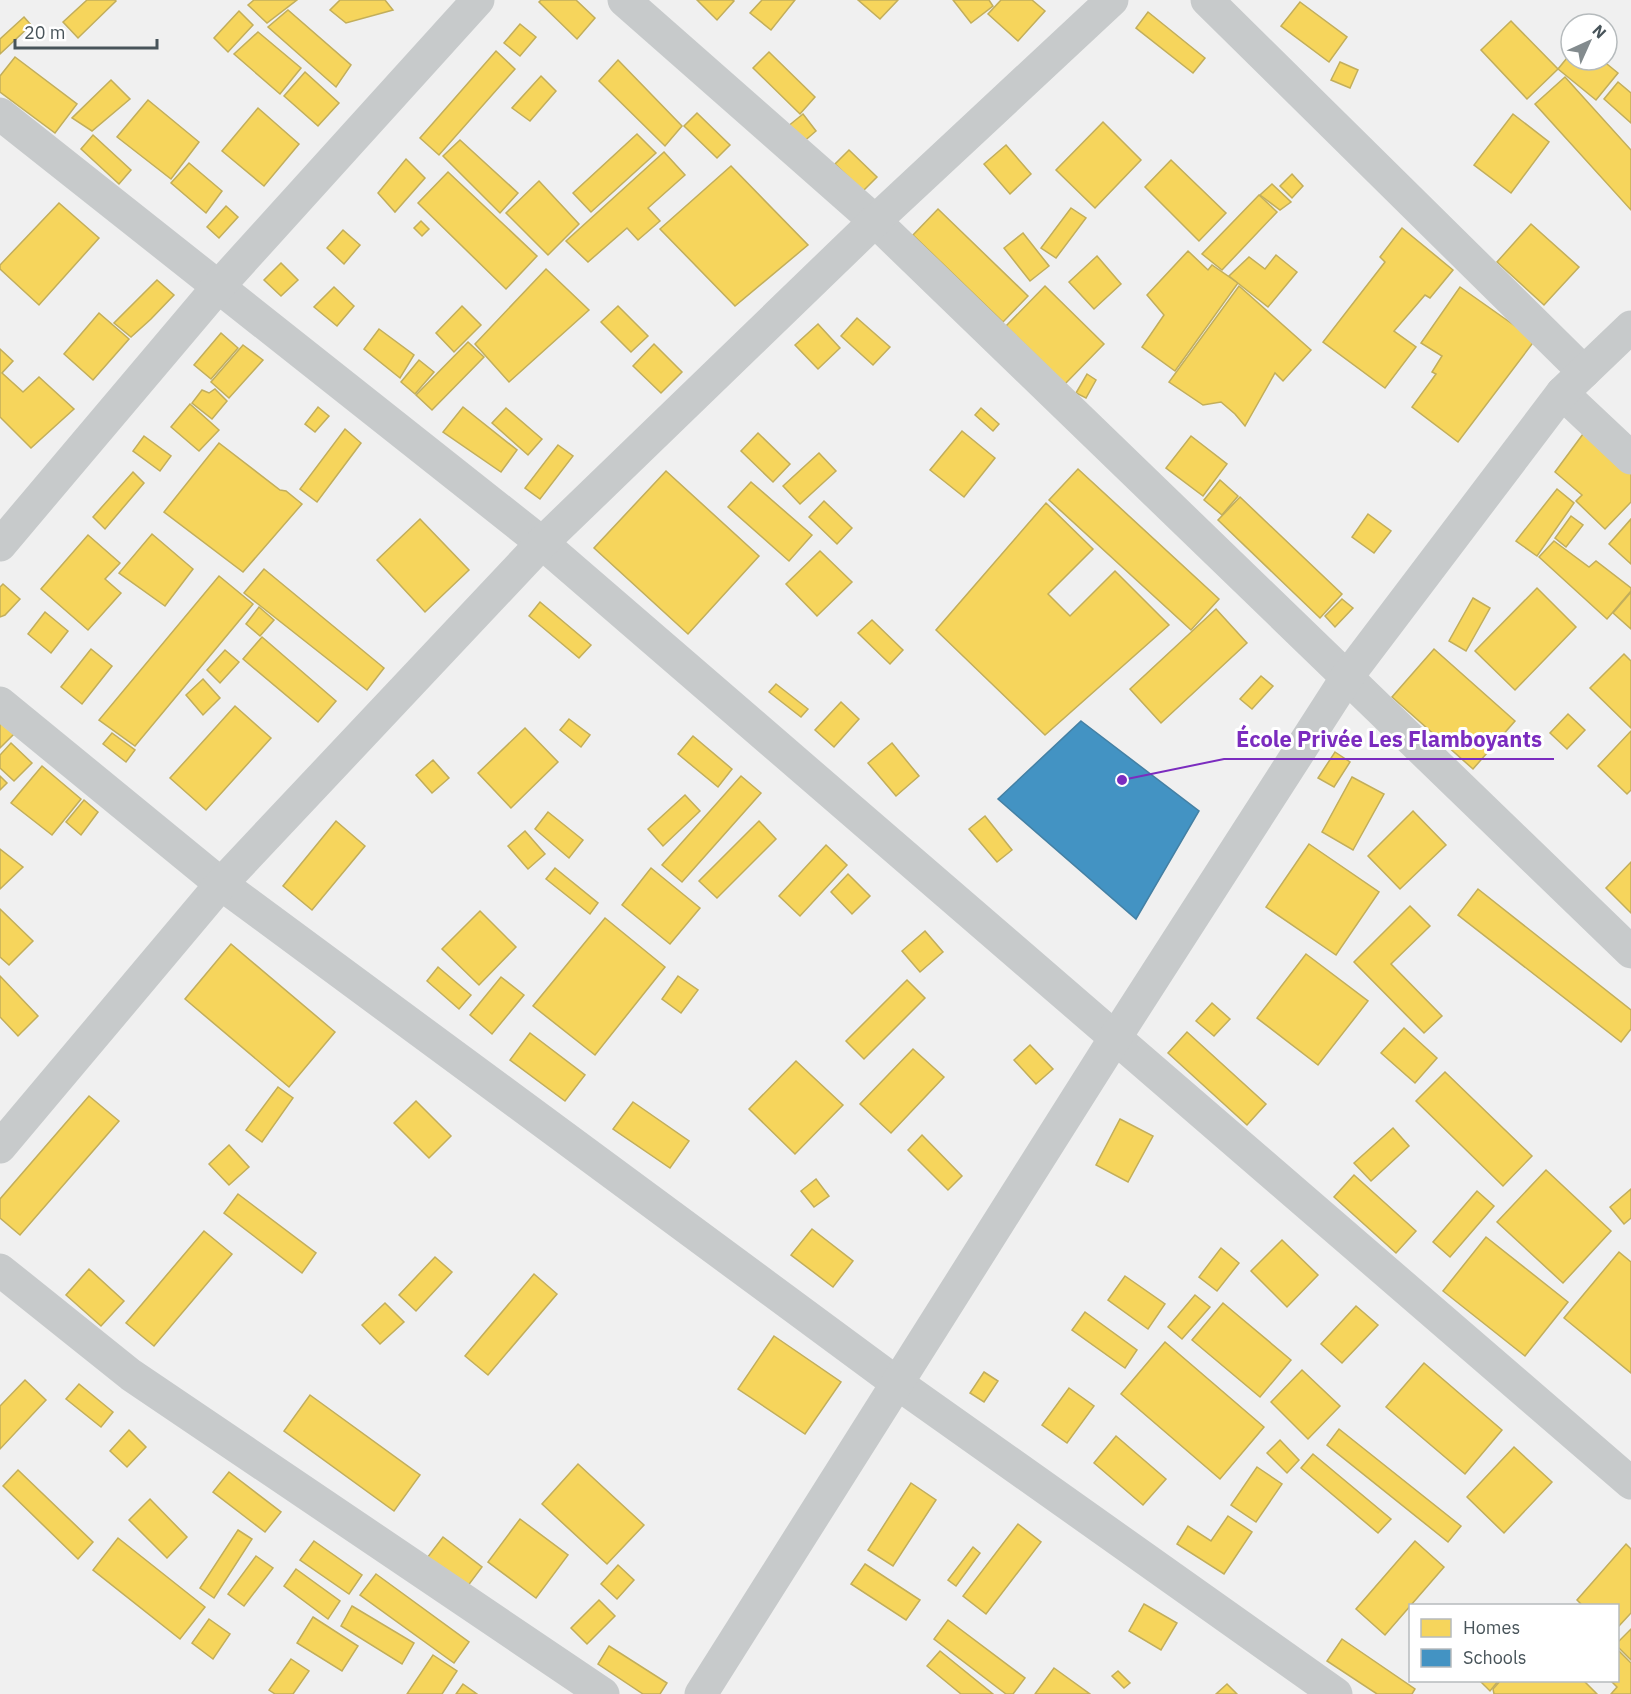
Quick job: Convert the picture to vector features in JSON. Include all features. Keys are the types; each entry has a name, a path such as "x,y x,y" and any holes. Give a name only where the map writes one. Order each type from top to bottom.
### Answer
{"street":[{"path":"0,545 218,287 478,0"},
{"path":"624,0 875,221 1631,951"},
{"path":"0,1147 221,884 542,543 875,221 1112,0"},
{"path":"1207,0 1573,382 1631,458"},
{"path":"0,114 542,543 1631,1483"},
{"path":"701,1694 1115,1038 1347,677 1573,382 1631,327"},
{"path":"0,704 221,884 897,1383 1336,1694"},
{"path":"0,1270 131,1375 603,1694"}],"building: Homes":[{"path":"87,0 116,1 78,38 63,22"},
{"path":"254,0 297,0 267,23 248,5"},
{"path":"340,0 385,0 393,10 346,23 330,10"},
{"path":"541,0 576,0 595,18 577,39 539,2"},
{"path":"697,0 732,0 734,1 717,20"},
{"path":"762,0 795,0 771,30 750,13"},
{"path":"858,0 898,0 880,19"},
{"path":"953,0 989,0 993,6 971,23"},
{"path":"1001,0 1032,0 1045,11 1018,41 988,14"},
{"path":"1300,2 1347,37 1329,62 1281,26"},
{"path":"288,10 351,65 336,87 268,27"},
{"path":"239,11 253,25 228,52 214,38"},
{"path":"1148,12 1205,58 1193,73 1136,28"},
{"path":"24,17 31,25 0,54 0,39"},
{"path":"1511,21 1558,69 1527,99 1481,50"},
{"path":"520,24 536,37 520,56 504,43"},
{"path":"258,32 301,68 280,94 234,54"},
{"path":"496,51 515,69 439,155 420,138"},
{"path":"769,52 815,97 800,114 753,68"},
{"path":"15,57 77,104 55,133 0,92 0,76"},
{"path":"618,60 682,126 665,146 599,81"},
{"path":"1340,62 1358,70 1350,88 1331,80"},
{"path":"305,72 339,103 318,126 284,96"},
{"path":"1562,72 1618,73 1596,100"},
{"path":"541,76 556,91 530,121 512,108"},
{"path":"1565,77 1631,150 1631,210 1535,104"},
{"path":"111,80 130,99 92,131 72,118"},
{"path":"1618,82 1631,93 1631,123 1604,99"},
{"path":"148,100 199,142 171,179 117,137"},
{"path":"258,108 299,144 264,186 222,151"},
{"path":"697,113 730,145 717,158 684,126"},
{"path":"803,114 816,131 801,144 787,127"},
{"path":"1513,114 1549,142 1511,193 1474,165"},
{"path":"1103,122 1141,160 1095,208 1056,170"},
{"path":"637,134 656,153 591,212 573,193"},
{"path":"93,135 131,170 119,184 81,149"},
{"path":"460,140 518,193 500,213 443,156"},
{"path":"1006,145 1031,174 1010,194 984,164"},
{"path":"849,150 877,177 863,191 835,164"},
{"path":"664,152 685,175 648,208 660,221 638,240 627,228 588,262 566,241"},
{"path":"406,159 425,178 395,212 378,193"},
{"path":"1171,160 1226,213 1199,241 1145,187"},
{"path":"189,163 222,191 206,213 171,183"},
{"path":"731,166 808,245 735,306 660,229"},
{"path":"448,172 537,256 506,289 418,203"},
{"path":"1292,174 1303,186 1292,198 1280,186"},
{"path":"539,181 579,224 548,255 506,213"},
{"path":"1272,184 1291,202 1280,210 1260,195"},
{"path":"1259,195 1277,212 1222,270 1202,254"},
{"path":"59,203 99,238 39,305 0,269 0,265"},
{"path":"226,206 238,217 219,238 207,227"},
{"path":"1071,208 1086,218 1056,258 1041,248"},
{"path":"938,209 1028,296 1003,322 913,235"},
{"path":"421,221 429,229 422,236 414,228"},
{"path":"1531,224 1579,267 1544,305 1497,262"},
{"path":"1402,228 1453,270 1430,298 1425,295 1394,331 1416,347 1385,388 1323,342 1385,262 1380,257"},
{"path":"343,230 360,245 344,264 327,248"},
{"path":"1023,233 1049,266 1030,281 1004,248"},
{"path":"1188,251 1208,270 1212,265 1238,283 1175,371 1142,347 1164,315 1147,295"},
{"path":"1276,255 1297,272 1268,307 1229,276 1249,257 1265,269"},
{"path":"1097,256 1121,284 1094,309 1069,282"},
{"path":"281,263 298,280 281,296 264,280"},
{"path":"546,269 589,310 509,382 475,344"},
{"path":"157,280 174,295 131,337 114,323"},
{"path":"1045,286 1104,344 1065,384 1006,326"},
{"path":"1239,286 1311,350 1283,381 1275,373 1245,426 1221,402 1203,405 1169,382"},
{"path":"334,287 354,306 337,326 314,307"},
{"path":"1460,287 1535,340 1458,442 1412,407 1436,374 1432,372 1442,356 1421,343"},
{"path":"462,306 481,325 454,352 436,333"},
{"path":"618,306 648,336 631,352 601,322"},
{"path":"99,313 129,339 93,380 64,354"},
{"path":"857,318 890,347 873,365 841,336"},
{"path":"818,324 840,348 818,369 795,345"},
{"path":"379,329 414,355 400,378 364,349"},
{"path":"221,333 238,348 211,379 194,365"},
{"path":"468,342 484,357 432,410 416,395"},
{"path":"654,344 682,372 661,393 633,366"},
{"path":"243,345 263,360 229,398 211,382"},
{"path":"0,349 13,361 2,373 23,392 39,377 74,409 31,448 0,417"},
{"path":"419,360 434,372 415,394 401,382"},
{"path":"1087,374 1096,380 1086,398 1076,393"},
{"path":"215,389 227,401 212,419 192,403 202,390 209,393"},
{"path":"190,404 219,430 199,451 171,427"},
{"path":"318,407 329,416 315,432 305,424"},
{"path":"463,407 517,450 501,472 443,432"},
{"path":"506,408 542,439 528,455 492,423"},
{"path":"981,408 999,424 993,431 975,415"},
{"path":"345,429 361,443 317,502 300,489"},
{"path":"1586,430 1631,473 1631,502 1605,529 1576,501 1582,495 1555,472"},
{"path":"962,431 995,458 964,497 930,470"},
{"path":"758,433 790,464 773,482 741,451"},
{"path":"144,436 171,456 160,471 133,451"},
{"path":"1191,436 1227,464 1203,496 1166,468"},
{"path":"219,443 302,504 243,572 164,512"},
{"path":"558,445 573,456 540,499 525,488"},
{"path":"819,453 836,471 800,504 783,486"},
{"path":"1078,469 1219,599 1191,630 1049,500"},
{"path":"666,471 759,556 688,634 594,548"},
{"path":"133,472 144,483 105,529 93,517"},
{"path":"1220,480 1238,496 1222,515 1204,500"},
{"path":"751,482 812,535 789,561 728,507"},
{"path":"1557,489 1574,503 1537,556 1516,541"},
{"path":"1240,497 1342,594 1320,618 1218,520"},
{"path":"824,501 852,528 837,544 809,517"},
{"path":"1046,503 1093,549 1048,594 1070,616 1115,571 1169,625 1045,735 936,630"},
{"path":"1368,514 1391,531 1374,553 1352,537"},
{"path":"1571,516 1583,525 1566,547 1555,538"},
{"path":"420,519 469,570 425,612 377,560"},
{"path":"1631,519 1631,564 1609,544"},
{"path":"152,534 193,569 165,606 119,573"},
{"path":"88,535 120,563 105,579 121,593 88,630 41,589"},
{"path":"1554,541 1589,567 1596,561 1631,588 1631,591 1607,619 1539,557"},
{"path":"820,551 852,582 817,616 786,584"},
{"path":"264,569 384,668 367,690 244,593"},
{"path":"219,576 253,604 135,746 99,720"},
{"path":"3,584 20,599 5,615 0,617 0,587"},
{"path":"1537,588 1576,627 1515,690 1475,651"},
{"path":"1631,592 1631,629 1613,613"},
{"path":"1473,598 1490,608 1466,651 1449,641"},
{"path":"1342,599 1353,608 1335,627 1325,616"},
{"path":"540,602 591,645 579,658 529,616"},
{"path":"259,607 274,620 260,636 246,624"},
{"path":"1216,609 1247,643 1161,723 1130,689"},
{"path":"45,612 68,631 51,653 28,634"},
{"path":"872,620 903,650 890,664 858,633"},
{"path":"262,637 336,701 318,722 243,659"},
{"path":"91,649 112,666 82,704 61,687"},
{"path":"1434,649 1515,721 1473,769 1392,697"},
{"path":"225,650 239,662 220,683 207,670"},
{"path":"1624,654 1631,661 1631,728 1590,688"},
{"path":"1261,676 1273,686 1252,709 1240,699"},
{"path":"203,679 220,698 203,715 186,695"},
{"path":"776,684 808,709 801,717 769,692"},
{"path":"841,702 859,719 834,747 815,730"},
{"path":"235,706 271,738 206,810 170,778"},
{"path":"1568,714 1585,730 1567,749 1550,733"},
{"path":"0,716 18,730 0,748"},
{"path":"569,719 590,735 581,747 560,730"},
{"path":"525,728 558,762 511,808 478,773"},
{"path":"1631,731 1631,790 1627,794 1598,766"},
{"path":"112,733 135,750 126,762 103,744"},
{"path":"693,736 732,769 718,787 678,754"},
{"path":"11,743 32,763 14,781 0,768 0,755"},
{"path":"892,743 919,776 896,796 868,763"},
{"path":"1335,752 1350,762 1334,787 1318,778"},
{"path":"433,760 449,778 432,793 416,775"},
{"path":"42,766 81,799 52,835 11,803"},
{"path":"0,776 7,783 0,790"},
{"path":"741,776 761,793 682,882 662,865"},
{"path":"1352,777 1384,794 1353,850 1322,832"},
{"path":"685,795 700,811 663,846 648,829"},
{"path":"84,800 98,812 81,835 66,822"},
{"path":"1413,811 1446,845 1400,889 1368,856"},
{"path":"548,812 583,840 569,858 535,829"},
{"path":"985,816 1012,850 997,862 969,829"},
{"path":"336,821 365,846 312,910 283,886"},
{"path":"759,821 776,839 717,898 699,881"},
{"path":"525,831 545,854 528,869 508,846"},
{"path":"1309,844 1379,892 1336,955 1266,907"},
{"path":"826,845 847,865 800,916 779,896"},
{"path":"0,849 23,867 0,889"},
{"path":"1631,862 1631,913 1606,888"},
{"path":"555,868 598,903 590,914 546,879"},
{"path":"651,868 700,908 670,944 622,905"},
{"path":"848,874 870,896 852,914 831,892"},
{"path":"1478,889 1631,1010 1631,1029 1621,1042 1458,915"},
{"path":"1410,906 1430,926 1391,964 1442,1016 1424,1033 1354,962"},
{"path":"0,909 33,941 9,965 0,957"},
{"path":"480,911 516,947 479,985 442,949"},
{"path":"605,918 665,967 595,1055 533,1006"},
{"path":"925,931 943,952 920,972 902,951"},
{"path":"231,944 335,1032 289,1087 185,999"},
{"path":"1306,954 1368,1001 1318,1065 1257,1018"},
{"path":"438,967 471,995 459,1009 427,981"},
{"path":"0,976 38,1016 18,1036 0,1017"},
{"path":"678,976 698,990 681,1013 662,999"},
{"path":"501,977 524,995 492,1034 470,1015"},
{"path":"907,980 925,998 864,1059 846,1041"},
{"path":"1212,1003 1230,1019 1214,1036 1196,1021"},
{"path":"1404,1028 1437,1058 1415,1083 1381,1053"},
{"path":"1187,1032 1266,1104 1247,1125 1168,1053"},
{"path":"530,1033 585,1075 565,1101 510,1060"},
{"path":"1030,1045 1053,1069 1036,1084 1014,1060"},
{"path":"913,1049 944,1077 891,1133 860,1104"},
{"path":"796,1061 843,1105 795,1154 749,1109"},
{"path":"1445,1072 1532,1156 1503,1186 1416,1101"},
{"path":"278,1087 293,1098 262,1142 246,1130"},
{"path":"89,1096 119,1121 20,1235 0,1218 0,1199"},
{"path":"416,1101 451,1136 429,1158 394,1123"},
{"path":"633,1102 689,1141 670,1168 613,1129"},
{"path":"1120,1119 1153,1136 1128,1182 1096,1165"},
{"path":"1393,1128 1409,1146 1371,1181 1354,1163"},
{"path":"922,1135 962,1176 948,1190 908,1150"},
{"path":"229,1145 249,1167 229,1185 209,1164"},
{"path":"1546,1170 1611,1231 1563,1283 1497,1222"},
{"path":"1354,1175 1416,1231 1396,1253 1334,1197"},
{"path":"816,1179 829,1196 814,1207 801,1191"},
{"path":"1631,1189 1631,1218 1624,1224 1610,1207"},
{"path":"1477,1191 1494,1206 1450,1257 1433,1242"},
{"path":"238,1194 316,1253 302,1273 224,1213"},
{"path":"812,1229 853,1261 833,1287 791,1255"},
{"path":"204,1231 232,1254 154,1346 126,1323"},
{"path":"1486,1237 1568,1302 1525,1356 1443,1291"},
{"path":"1282,1240 1318,1275 1287,1307 1251,1271"},
{"path":"1221,1248 1239,1263 1217,1291 1199,1277"},
{"path":"1619,1252 1631,1262 1631,1373 1564,1318"},
{"path":"435,1257 452,1272 416,1311 399,1295"},
{"path":"89,1269 124,1301 101,1326 66,1295"},
{"path":"534,1274 557,1294 488,1375 465,1356"},
{"path":"1125,1276 1165,1304 1148,1329 1108,1300"},
{"path":"1195,1295 1210,1307 1182,1339 1168,1327"},
{"path":"385,1303 404,1322 380,1344 362,1325"},
{"path":"1223,1303 1291,1360 1260,1397 1192,1340"},
{"path":"1356,1306 1378,1325 1342,1363 1321,1344"},
{"path":"1085,1312 1137,1350 1125,1368 1072,1330"},
{"path":"774,1336 841,1382 805,1434 738,1389"},
{"path":"1165,1342 1264,1427 1220,1479 1121,1394"},
{"path":"1424,1363 1502,1430 1465,1474 1386,1407"},
{"path":"1302,1370 1340,1406 1308,1439 1271,1402"},
{"path":"984,1372 998,1381 984,1402 970,1393"},
{"path":"25,1380 46,1400 0,1449 0,1406"},
{"path":"79,1384 113,1412 101,1427 66,1399"},
{"path":"1069,1388 1094,1406 1067,1443 1042,1425"},
{"path":"310,1395 420,1475 394,1511 284,1431"},
{"path":"1339,1429 1461,1526 1448,1542 1327,1445"},
{"path":"129,1430 146,1447 127,1467 110,1451"},
{"path":"1116,1436 1166,1479 1143,1505 1094,1463"},
{"path":"1280,1440 1299,1460 1287,1473 1267,1453"},
{"path":"1514,1447 1552,1482 1504,1533 1467,1497"},
{"path":"1313,1454 1391,1519 1378,1533 1301,1468"},
{"path":"578,1464 644,1525 607,1564 542,1504"},
{"path":"1257,1467 1282,1484 1256,1522 1231,1505"},
{"path":"18,1470 93,1542 78,1559 3,1486"},
{"path":"229,1472 281,1512 265,1532 213,1492"},
{"path":"911,1483 936,1500 893,1566 868,1550"},
{"path":"150,1499 187,1537 167,1558 129,1520"},
{"path":"1228,1516 1252,1532 1224,1574 1177,1544 1188,1526 1211,1541"},
{"path":"520,1519 568,1555 536,1598 488,1562"},
{"path":"1018,1524 1041,1542 986,1614 963,1596"},
{"path":"238,1530 252,1539 214,1598 200,1588"},
{"path":"443,1537 482,1567 467,1587 427,1558"},
{"path":"118,1538 205,1607 180,1639 93,1570"},
{"path":"314,1541 362,1575 349,1594 300,1560"},
{"path":"1415,1541 1444,1567 1412,1604 1409,1604 1409,1607 1385,1635 1356,1609"},
{"path":"1626,1544 1631,1549 1631,1613 1619,1626 1619,1604 1581,1604 1577,1600"},
{"path":"973,1547 980,1553 956,1586 948,1580"},
{"path":"256,1556 273,1568 244,1606 228,1594"},
{"path":"865,1564 920,1600 906,1620 851,1584"},
{"path":"618,1565 634,1580 617,1599 601,1584"},
{"path":"296,1569 340,1601 328,1619 284,1586"},
{"path":"376,1574 469,1642 454,1663 360,1595"},
{"path":"599,1600 615,1616 587,1644 571,1628"},
{"path":"1144,1604 1177,1623 1161,1650 1129,1631"},
{"path":"352,1606 414,1643 402,1664 341,1626"},
{"path":"313,1617 358,1646 342,1671 297,1643"},
{"path":"209,1619 230,1634 213,1659 192,1643"},
{"path":"948,1620 1025,1678 1013,1694 1006,1694 934,1639"},
{"path":"1631,1629 1631,1660 1619,1648 1619,1641"},
{"path":"1342,1639 1415,1689 1412,1694 1377,1694 1327,1661"},
{"path":"609,1646 667,1683 660,1694 643,1694 598,1664"},
{"path":"940,1651 993,1694 961,1694 927,1666"},
{"path":"1619,1651 1631,1663 1631,1694 1611,1694 1617,1687 1612,1682 1619,1682"},
{"path":"433,1655 457,1671 442,1694 407,1694"},
{"path":"291,1659 309,1671 293,1694 275,1694 269,1690"},
{"path":"1054,1668 1090,1694 1035,1694"},
{"path":"1118,1671 1130,1683 1124,1688 1112,1676"},
{"path":"1481,1682 1497,1682 1490,1691"},
{"path":"1499,1682 1585,1682 1597,1694 1494,1694 1493,1689"},
{"path":"463,1684 477,1694 456,1694"},
{"path":"1227,1684 1237,1694 1216,1694"}],"building: Schools":[{"path":"1081,721 1199,811 1136,919 998,799"}],"place":[{"name":"École Privée Les Flamboyants","path":"1122,780"}]}
